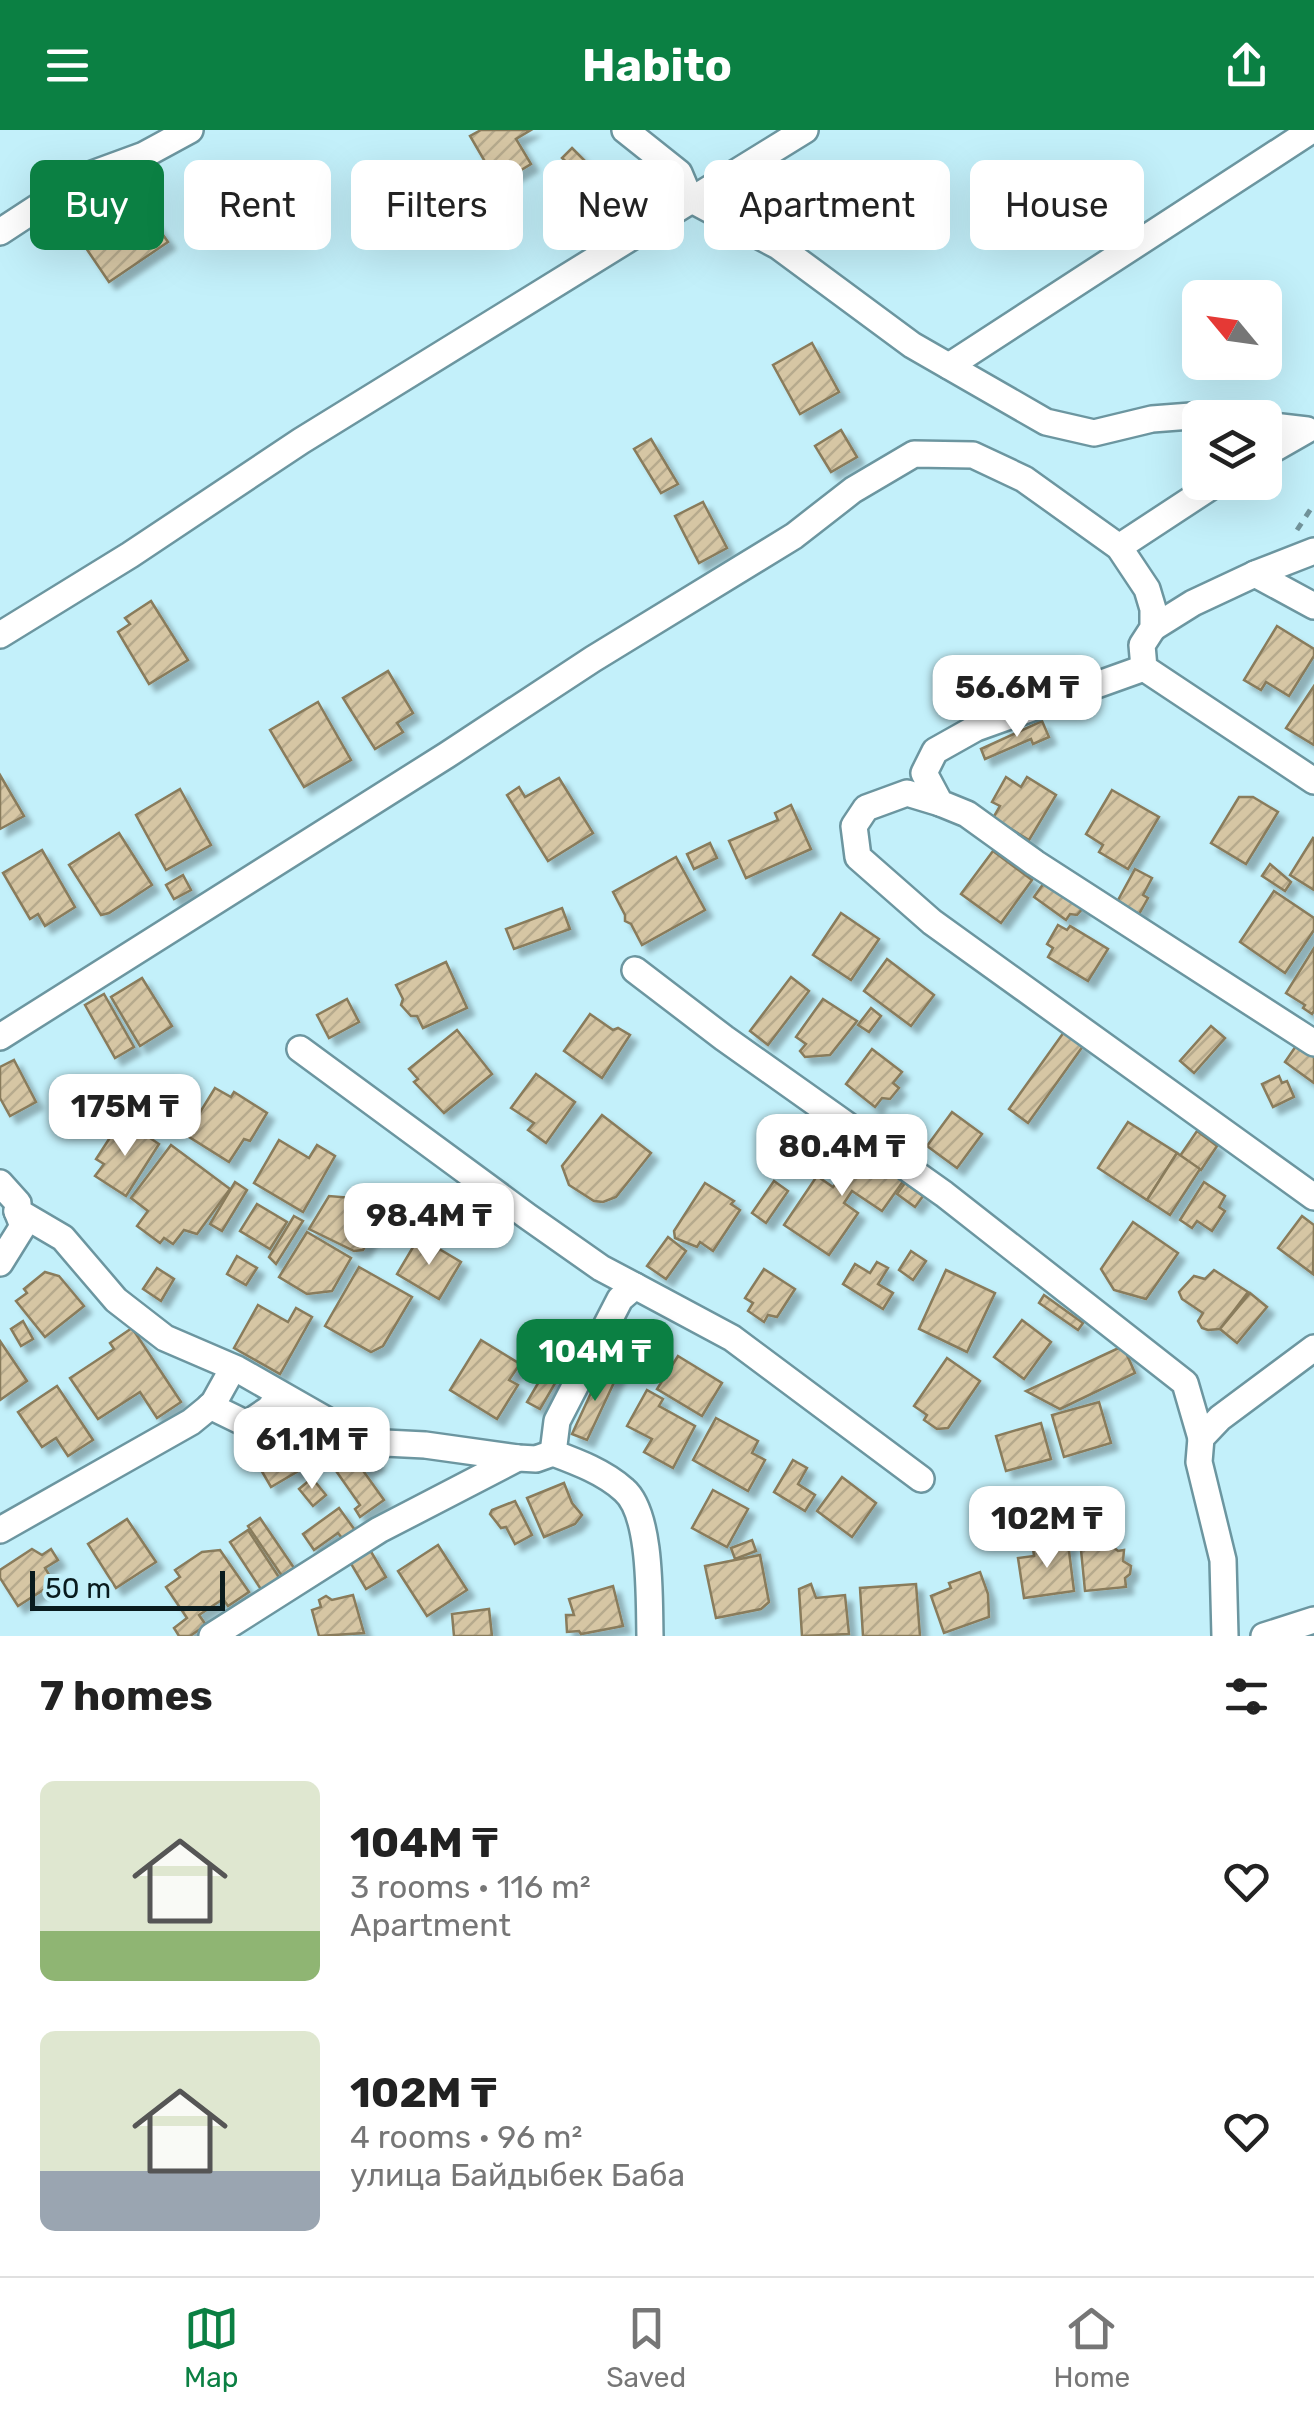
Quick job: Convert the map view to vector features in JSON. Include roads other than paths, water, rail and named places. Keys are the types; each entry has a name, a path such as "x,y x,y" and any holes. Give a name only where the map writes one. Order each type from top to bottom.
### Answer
{"street":[{"path":"0,232 84,177 144,155 190,130"},
{"path":"625,130 679,173 690,199 778,246 912,345 1046,422 1094,433 1182,417"},
{"path":"0,635 302,441 805,130"},
{"path":"949,366 1312,130"},
{"path":"1282,427 1307,430 1282,444"},
{"path":"0,1037 593,659 794,536 853,490 914,454 973,455 1024,479 1119,547 1147,589 1153,628"},
{"path":"1119,547 1191,500"},
{"path":"1144,668 1142,645 1153,628 1193,603 1314,551"},
{"path":"1255,574 1314,606"},
{"path":"1144,668 1314,781"},
{"path":"940,803 924,773 936,751 976,728 1144,668"},
{"path":"1314,1043 1034,863 967,814 907,793 866,808 854,826 858,857 932,922 1314,1196"},
{"path":"635,970 740,1050 944,1194 1184,1383 1201,1438 1200,1462 1223,1560 1225,1636"},
{"path":"300,1049 601,1268 732,1338 920,1479"},
{"path":"0,1183 18,1202 23,1226 0,1262"},
{"path":"17,1211 64,1238 116,1300 165,1338 233,1368 365,1442 425,1445 518,1458 536,1459 553,1453 585,1466 626,1491 643,1526 650,1636"},
{"path":"553,1453 556,1422 620,1299 635,1286"},
{"path":"1201,1438 1220,1418 1314,1348"},
{"path":"0,1530 191,1422 210,1406 233,1368"},
{"path":"210,1406 247,1424 270,1409 280,1395"},
{"path":"212,1636 379,1530 518,1458"},
{"path":"1264,1636 1314,1620"}]}
